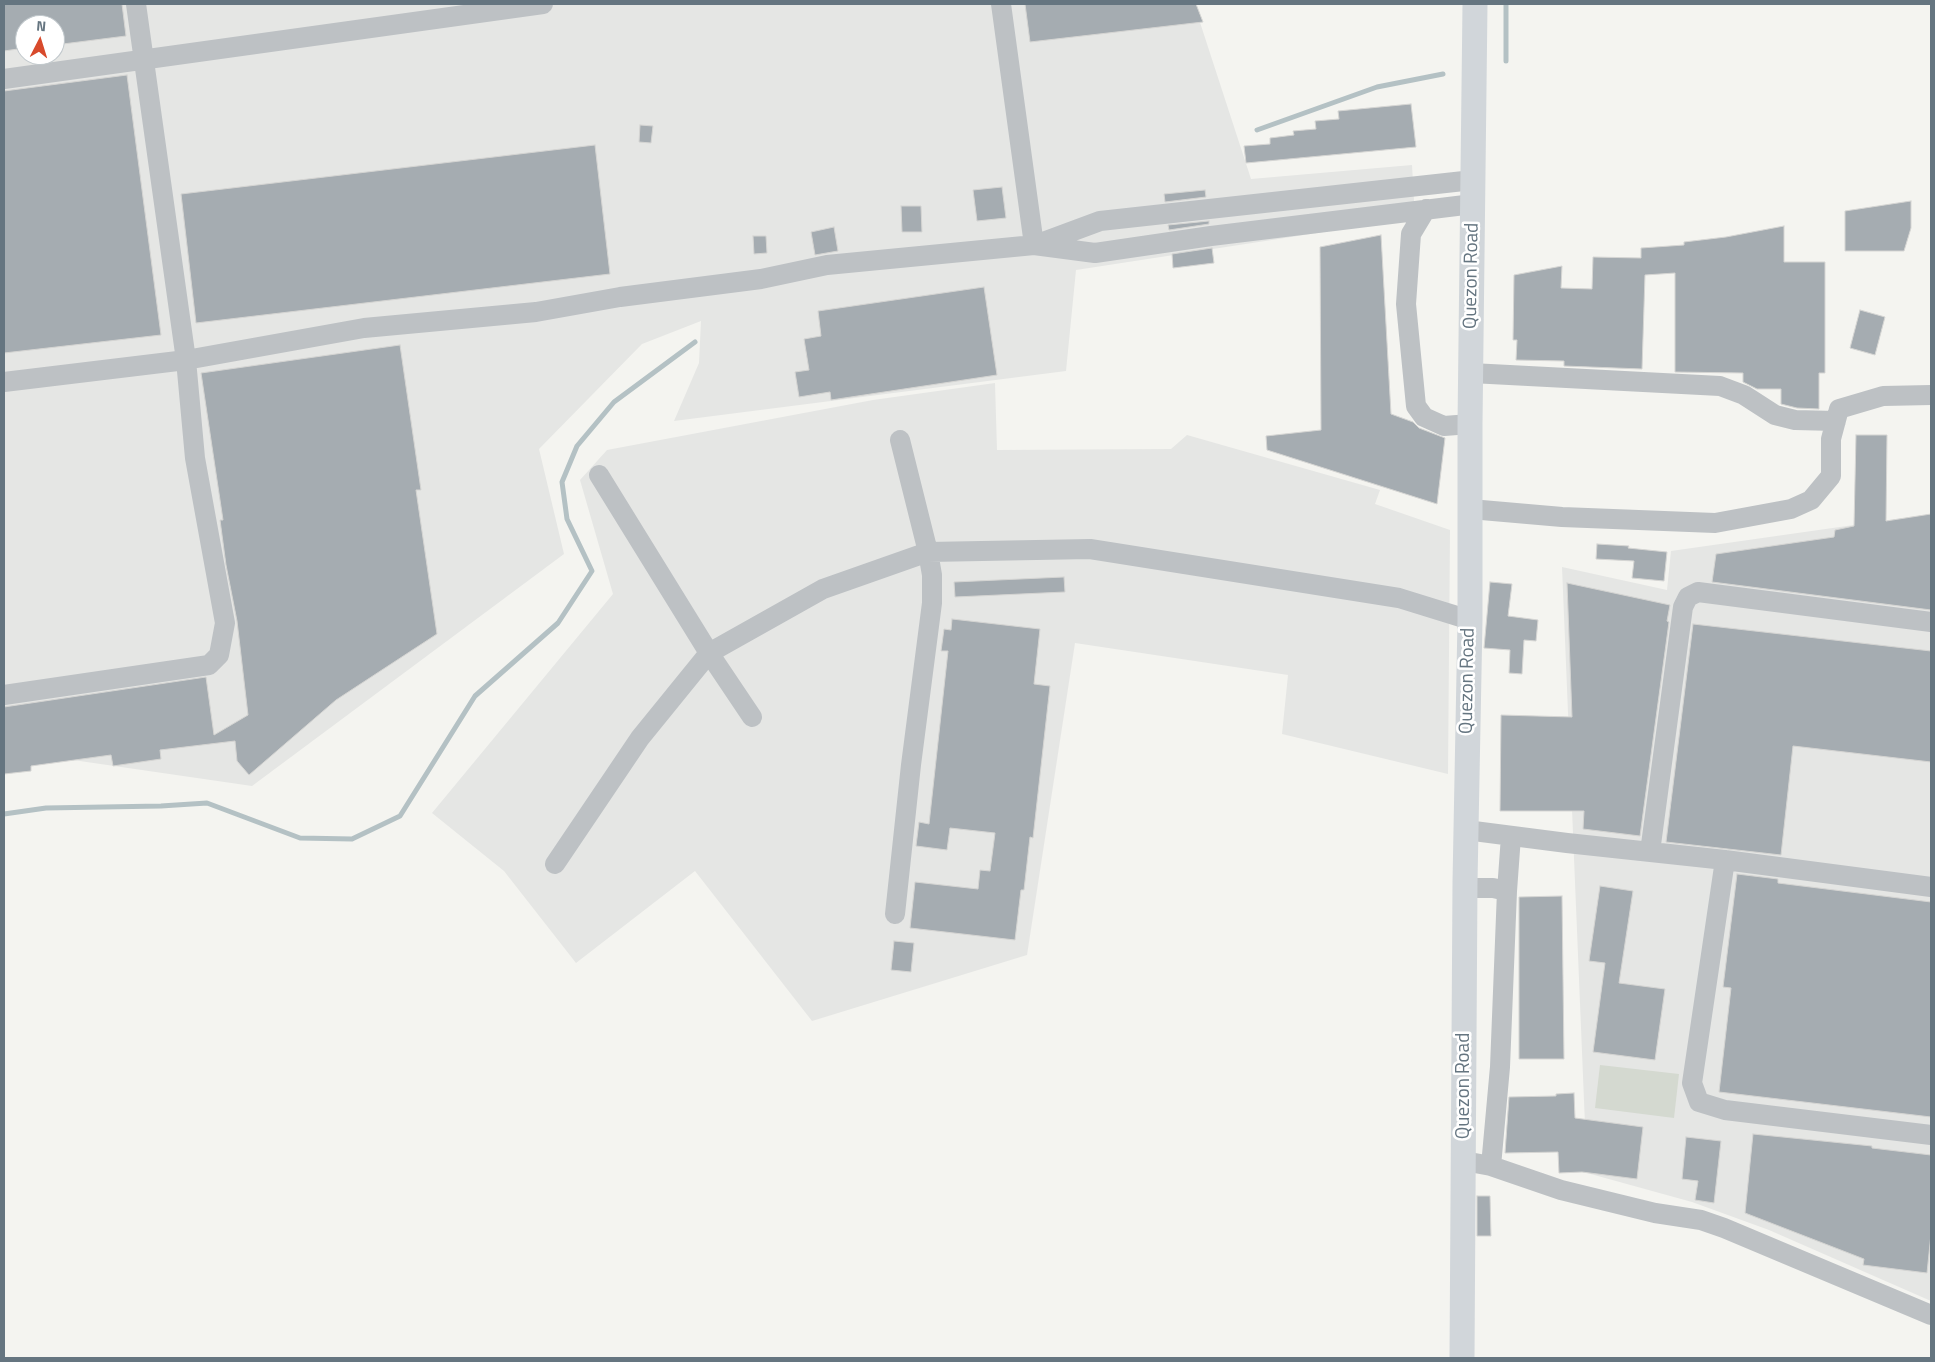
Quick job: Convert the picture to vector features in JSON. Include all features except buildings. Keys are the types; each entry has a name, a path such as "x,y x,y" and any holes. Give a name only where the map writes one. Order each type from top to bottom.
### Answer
{"main road":[{"name":"Quezon Road","path":"1462,1358 1465,888 1470,620 1470,424 1475,4"}],"street":[{"path":"4,694 209,665 218,655 225,623 195,458 186,360 136,4"},
{"path":"4,79 543,4"},
{"path":"1001,4 1034,245"},
{"path":"1034,245 1100,222 1473,192"},
{"path":"4,382 186,360 364,328 536,312 620,297 761,279 827,265 1034,245 1095,253 1426,210 1473,192"},
{"path":"1426,210 1411,234 1406,304 1416,406 1424,417 1444,426 1470,424"},
{"path":"1471,373 1720,386 1744,395 1775,415 1795,420 1836,421"},
{"path":"1470,509 1562,517 1714,523 1790,509 1811,500 1830,476 1831,439 1839,409 1882,396 1931,395"},
{"path":"895,914 910,765 932,603 932,575 928,552 900,440"},
{"path":"599,475 709,653 752,718"},
{"path":"556,864 640,738 709,653 823,589 928,552 1090,549 1399,598 1470,620"},
{"path":"1650,852 1683,607 1688,597 1698,592 1931,622"},
{"path":"1466,830 1725,860 1931,887"},
{"path":"1491,1166 1500,1068 1511,836"},
{"path":"1725,860 1692,1083 1699,1102 1725,1110 1931,1135"},
{"path":"1465,888 1493,888 1507,891"},
{"path":"1464,1161 1491,1166 1561,1190 1655,1213 1701,1220 1931,1315"}],"shaded area":[{"path":"4,4 1194,4 1251,179 1412,165 1415,218 1076,270 1066,371 674,421 699,363 701,321 642,344 539,449 564,554 252,786 4,750"},
{"path":"995,383 997,450 1171,449 1187,435 1380,490 1375,504 1450,530 1448,774 1282,734 1288,675 1075,643 1027,955 812,1021 695,871 576,963 504,871 432,813 613,594 580,480 607,450 873,400"},
{"path":"1931,514 1931,1301 1769,1230 1692,1202 1587,1173 1562,567 1667,590 1671,551"},
{"path":"1600,1065 1679,1074 1674,1118 1595,1108"}],"waterway":[{"path":"1506,4 1506,61"},
{"path":"1257,130 1377,87 1443,74"},
{"path":"4,814 46,808 161,806 207,803 300,838 352,839 400,816 475,696 558,623 592,571 567,519 562,482 577,446 614,402 695,342"}]}
